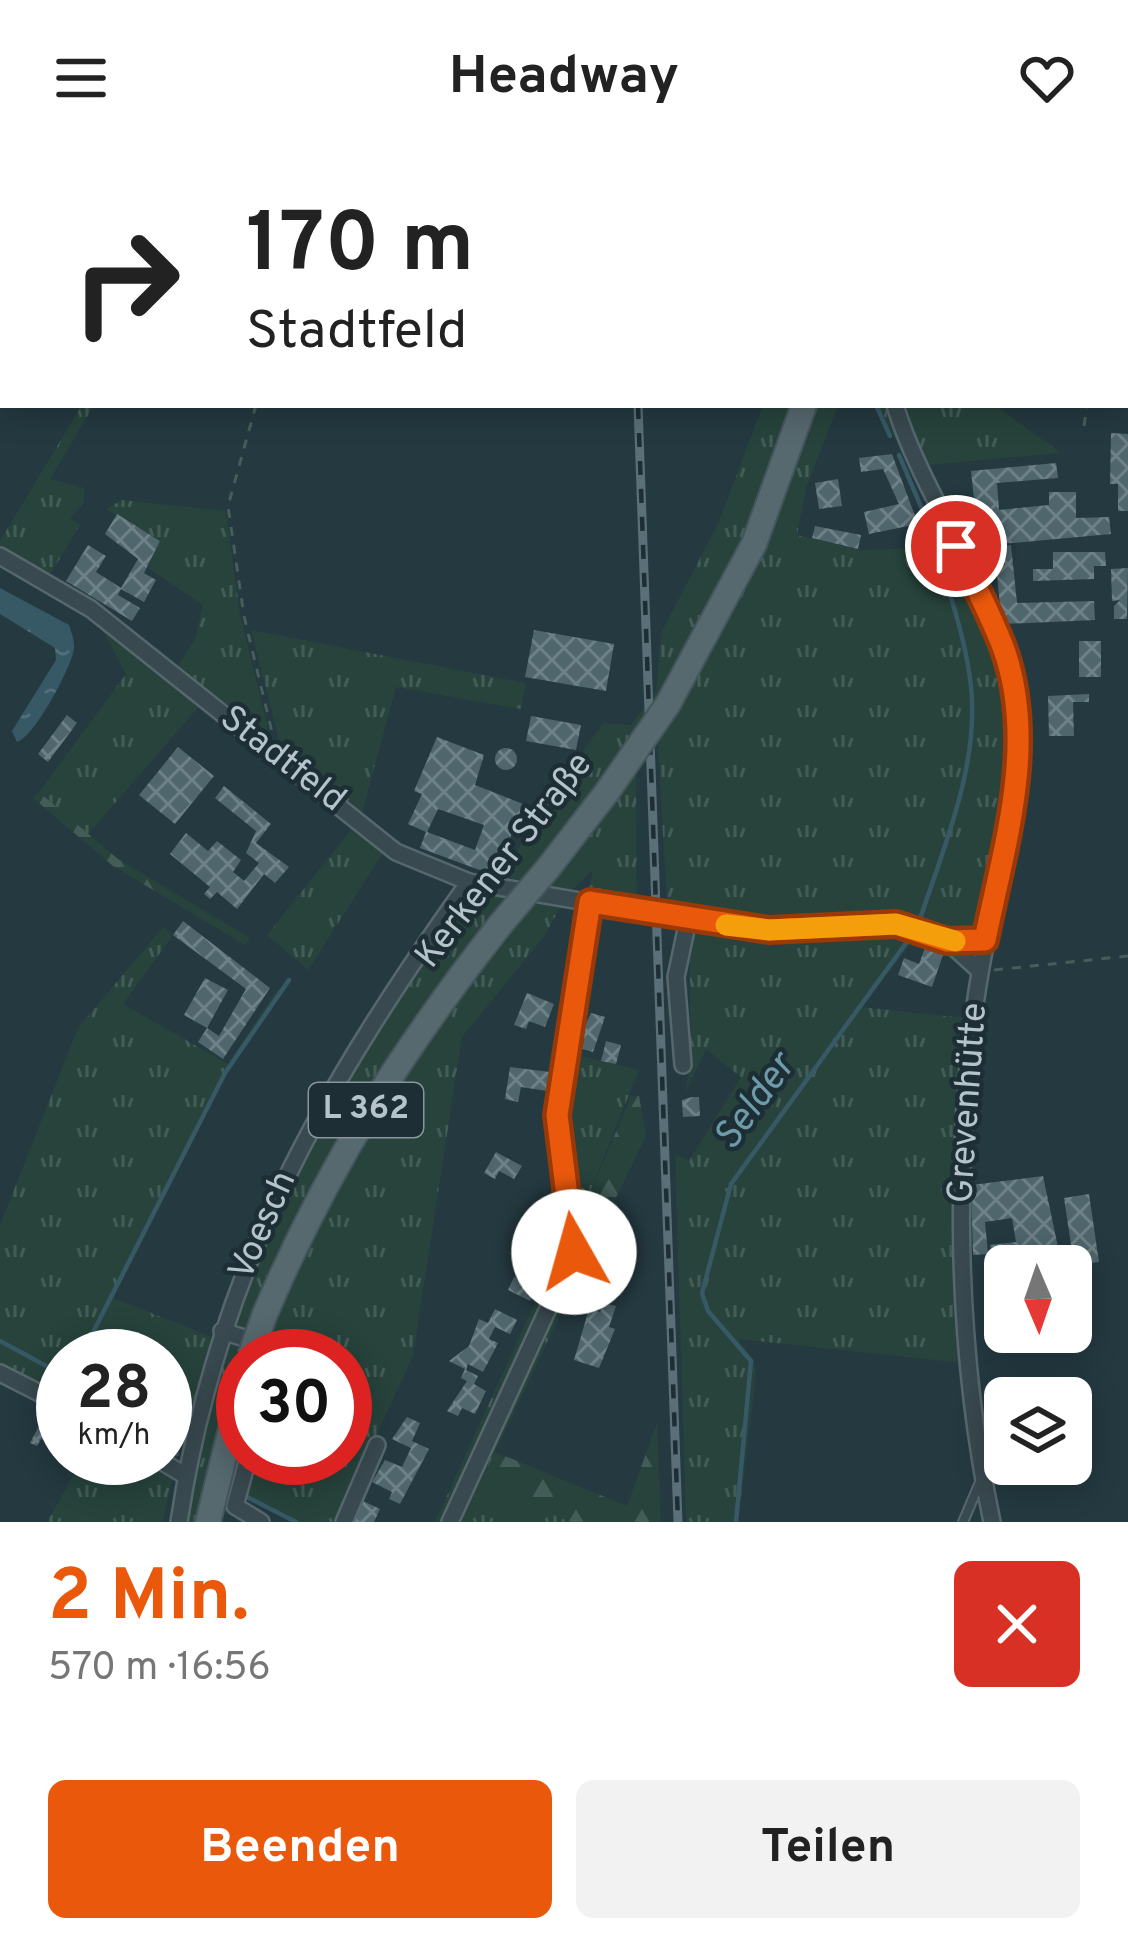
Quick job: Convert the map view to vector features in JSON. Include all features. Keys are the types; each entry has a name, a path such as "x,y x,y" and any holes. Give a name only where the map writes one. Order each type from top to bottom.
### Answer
{"main road":[{"name":"Kerkener Straße","path":"260,1329 347,1140 392,1068 608,792 668,704 754,544 804,408"},
{"path":"208,1522 217,1485"}],"street":[{"name":"Grevenhütte","path":"897,408 1004,649 1015,693 1018,778 980,971 960,1202 983,1474 992,1522"},
{"name":"Stadtfeld","path":"0,556 91,609 396,852 469,882 769,930 896,924 947,941 985,940"},
{"name":"Voesch","path":"223,1329 243,1267 312,1120 469,882"},
{"path":"450,1522 574,1252 557,1115 590,902"},
{"path":"683,1065 676,977 688,920"},
{"name":"Stadtfeld","path":"947,941 980,971"},
{"name":"Voesch","path":"192,1452 216,1355"},
{"path":"0,1373 36,1391"},
{"path":"344,1522 377,1444"},
{"name":"Voesch","path":"179,1522 185,1485"},
{"path":"241,1485 235,1506 261,1522"}],"lane":[{"path":"963,1522 983,1474"}],"path":[{"path":"255,408 228,506 231,547 271,714 275,758"},
{"path":"1084,426 1087,408"},
{"name":"Grevenhütte","path":"980,971 1128,956"}],"green space":[{"path":"80,408 92,408 50,479 85,488 83,504 70,518 80,525 48,578 0,551 0,541"},
{"path":"762,408 794,408 730,575 657,707 524,885 506,882 523,837 603,723 631,725 656,692 661,633 718,524"},
{"path":"810,408 837,408 806,488 797,535 860,550 949,547 880,408 891,408 972,584 1002,678 1010,726 1010,794 979,928 953,935 871,914 772,923 667,907 658,743 636,772 637,902 588,894 593,870 571,891 542,887 608,803"},
{"path":"902,408 998,408 1061,453 926,465"},
{"path":"122,500 226,511 240,614 271,741 262,741 175,670 195,639 203,605 148,568 160,540 105,509"},
{"path":"96,617 202,703 88,834 39,792 126,674"},
{"path":"251,630 526,683 521,709 396,687 362,813 291,765 281,748"},
{"path":"39,792 118,859 250,938 245,945 113,866 33,798"},
{"path":"355,825 385,850 308,970 267,935"},
{"path":"479,890 571,904 578,911 560,908 543,938 462,1037 413,1356 372,1444 372,1329 273,1329 398,1049 259,1329 238,1329 233,1317 297,1164 412,973"},
{"path":"163,927 173,935 123,1004 228,1064 276,991 292,980 227,1073 113,1298 192,1329 36,1329 36,1381 0,1364 0,1225 78,1028"},
{"path":"703,929 805,936 881,929 905,932 916,937 862,1007 964,1018 951,1243 964,1363 738,1339 754,1360 756,1374 738,1522 686,1522 675,1154 689,1161 741,1077 706,1049 685,1094 692,933"},
{"path":"572,1054 639,1070 578,1222 594,1243 480,1484 571,1522 457,1522 579,1247 563,1115"},
{"path":"631,1096 639,1096 646,1136 594,1243 578,1222"},
{"path":"568,1230 570,1244 444,1522 435,1522"},
{"path":"192,1329 212,1337 192,1406"},
{"path":"216,1373 216,1467 202,1522 183,1522"},
{"path":"657,1423 661,1522 571,1522 480,1485 495,1452 627,1506"},
{"path":"68,1485 171,1485 163,1522 47,1522"},
{"path":"249,1485 353,1485 336,1522 293,1522 245,1497"}],"water":[{"path":"0,588 69,625 74,642 70,662 50,703 17,742 12,731 56,660 55,648 0,614"}],"building":[{"path":"1111,433 1128,434 1128,511 1118,511 1118,484 1110,484"},
{"path":"892,454 918,524 869,534 864,512 899,504 883,469 861,472 859,458"},
{"path":"1056,463 1058,478 997,483 999,510 1049,505 1049,492 1076,492 1076,518 1109,517 1111,534 979,546 971,471"},
{"path":"838,479 842,506 819,509 815,483"},
{"path":"117,514 160,541 144,573 156,580 144,602 121,589 118,595 140,608 132,621 66,581 88,545 106,556 96,572 121,588 138,559 105,534"},
{"path":"815,526 861,535 858,549 812,538"},
{"path":"1011,545 1017,603 1094,601 1095,620 1002,624 994,547"},
{"path":"1053,552 1105,552 1106,566 1094,566 1094,579 1033,581 1033,569 1053,569"},
{"path":"1128,568 1127,619 1114,619 1114,606 1120,600 1112,601 1111,569"},
{"path":"534,630 614,644 606,691 525,677"},
{"path":"1079,641 1101,641 1101,677 1079,677"},
{"path":"1089,694 1089,702 1073,702 1074,736 1049,736 1048,696"},
{"path":"67,715 77,723 48,762 38,754"},
{"path":"531,716 581,725 576,750 526,741"},
{"path":"437,737 484,755 475,785 523,804 496,876 420,848 426,832 408,824 422,794 414,791","holes":["438,809 484,825 475,850 427,832"]},
{"path":"178,747 214,776 175,824 139,795"},
{"path":"506,748 517,759 506,770 495,759"},
{"path":"224,786 271,824 256,843 289,867 275,883 264,874 237,909 217,892 210,899 204,894 210,887 170,854 186,833 208,851 217,841 241,860 233,872 244,881 259,863 246,853 256,831 215,798"},
{"path":"183,921 270,988 223,1059 198,1042 207,1028 219,1036 246,989 173,935"},
{"path":"926,945 944,952 932,987 898,975 904,958 919,964"},
{"path":"205,978 228,990 207,1028 184,1015"},
{"path":"527,993 554,1004 545,1027 529,1021 526,1029 514,1025"},
{"path":"591,1013 605,1017 593,1052 582,1049 584,1039 579,1038"},
{"path":"606,1041 621,1045 616,1064 601,1061"},
{"path":"510,1067 550,1072 547,1091 521,1087 518,1102 505,1099"},
{"path":"699,1097 700,1116 683,1117 682,1100"},
{"path":"496,1152 522,1166 514,1179 499,1171 495,1179 484,1173"},
{"path":"1043,1176 1058,1245 990,1245 1016,1242 1012,1218 985,1222 984,1254 973,1255 971,1185"},
{"path":"1089,1194 1099,1262 1092,1263 1092,1245 1071,1245 1064,1198"},
{"path":"536,1229 558,1234 545,1269 517,1264 532,1248"},
{"path":"514,1277 536,1288 530,1301 508,1290"},
{"path":"603,1303 616,1306 609,1327 615,1329 599,1368 574,1360 589,1309 600,1312"},
{"path":"495,1309 517,1320 510,1334 495,1327 489,1339 498,1343 483,1372 468,1364 466,1370 478,1376 474,1384 486,1391 475,1414 462,1408 458,1416 447,1411 467,1381 461,1378 465,1369 449,1361 469,1346 479,1319 488,1323"},
{"path":"407,1417 420,1423 412,1441 429,1449 400,1504 389,1499 392,1492 372,1482 385,1460 402,1467 411,1448 392,1439"},
{"path":"363,1501 380,1509 374,1522 353,1522"}],"waterway":[{"name":"Selder","path":"877,408 890,436"},
{"name":"Selder","path":"899,455 930,528"},
{"name":"Selder","path":"919,922 958,802 971,740 970,678 936,552"},
{"name":"Selder","path":"736,1522 751,1361 708,1311 702,1293 731,1184 909,939"},
{"path":"95,1329 225,1073 289,980"},
{"path":"0,1341 36,1360"},
{"path":"247,1497 296,1522"}],"railway":[{"path":"638,408 678,1522"}],"slow traffic":[{"path":"726,925 769,930 896,924 955,941"}],"route":[{"path":"574,1252 557,1115 590,902 727,926 769,930 896,924 947,941 985,940 1018,778 1015,693 1004,649 956,546"}]}
